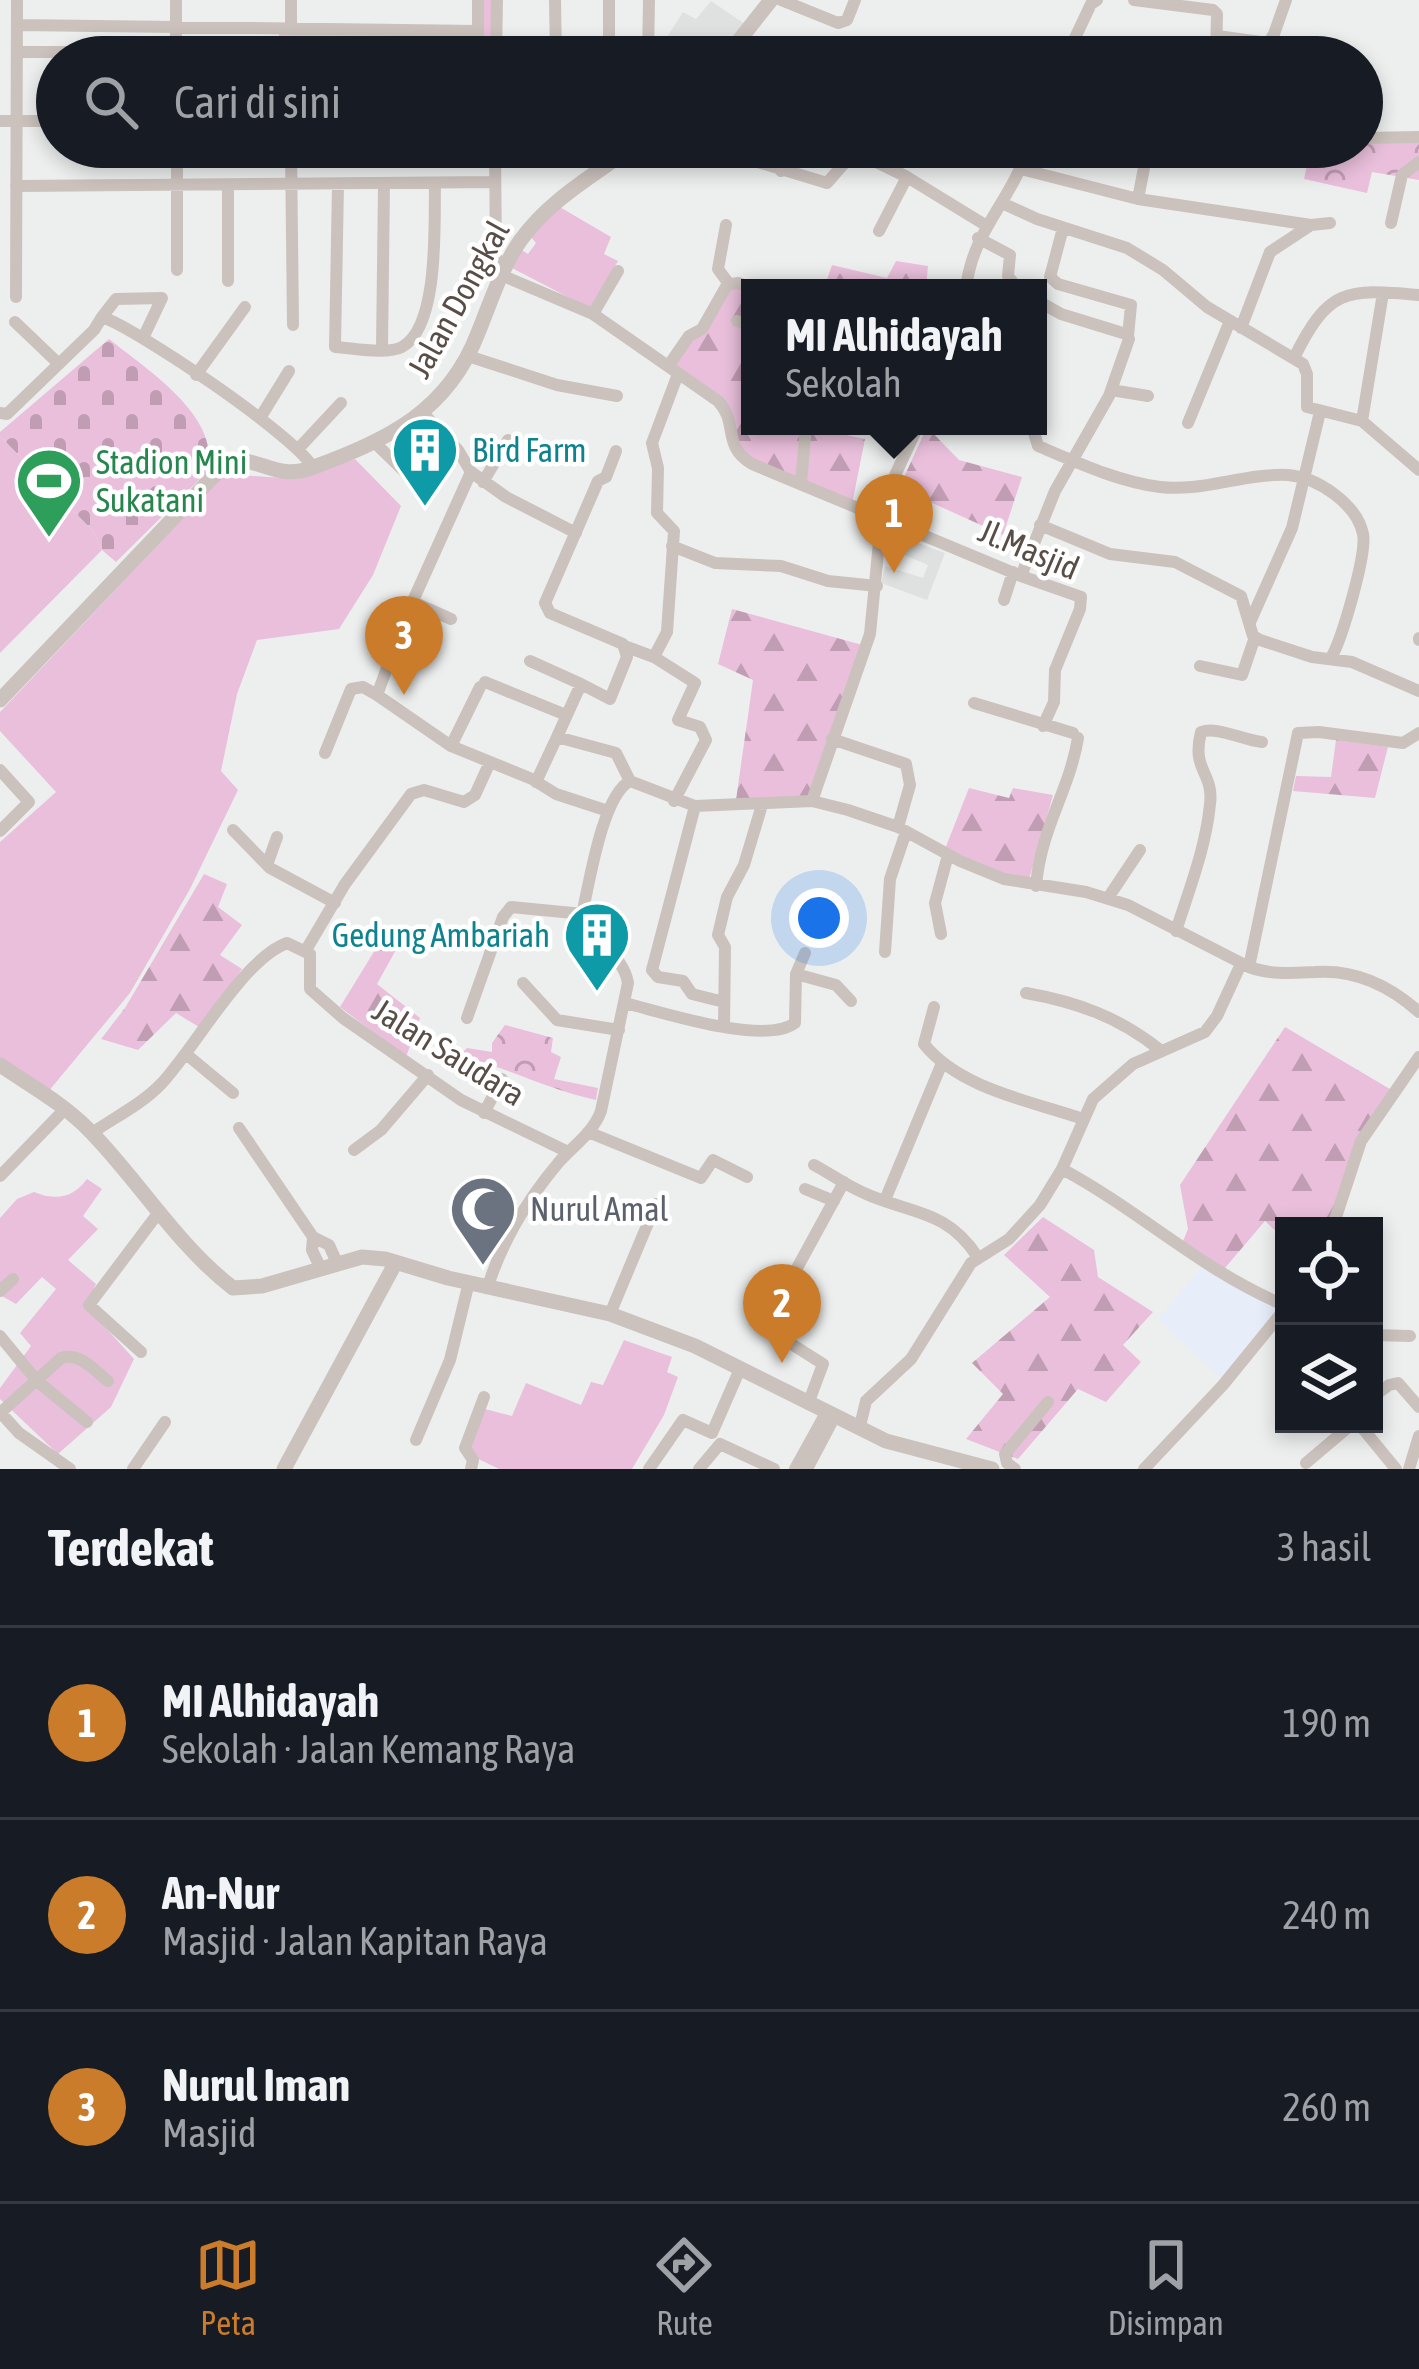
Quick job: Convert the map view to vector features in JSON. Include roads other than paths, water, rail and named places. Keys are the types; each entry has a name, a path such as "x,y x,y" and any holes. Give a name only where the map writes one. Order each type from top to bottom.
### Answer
{"street":[{"path":"16,297 17,0"},
{"path":"176,0 176,36"},
{"path":"283,36 291,0"},
{"path":"478,0 478,36"},
{"path":"496,0 496,36"},
{"path":"555,0 556,36"},
{"path":"609,0 609,36"},
{"path":"648,36 649,0"},
{"path":"743,36 771,0"},
{"path":"781,0 838,23 847,20 855,0"},
{"path":"1076,36 1097,0"},
{"path":"1127,0 1213,10 1216,36"},
{"path":"1273,36 1286,0"},
{"path":"17,26 478,31"},
{"path":"17,52 36,52"},
{"path":"0,121 36,122"},
{"path":"1383,138 1419,137"},
{"path":"1390,223 1402,175 1419,162"},
{"path":"177,168 177,270"},
{"path":"292,168 293,325"},
{"path":"495,168 496,259 501,275"},
{"name":"Jalan Dongkal","path":"0,700 226,463 247,460 285,474 313,468 423,413 453,382 468,356 518,245 544,212 604,168"},
{"path":"772,168 826,183 842,168"},
{"path":"891,168 982,224"},
{"path":"1138,199 1144,168"},
{"path":"968,279 978,238 1021,169 1138,199 1311,225 1330,223"},
{"path":"879,231 907,177"},
{"path":"16,186 495,182"},
{"path":"338,184 335,347 382,349 405,345 425,309 433,281 435,183"},
{"path":"382,349 384,184"},
{"path":"228,185 228,281"},
{"path":"1002,203 1126,248 1294,358 1307,374 1307,407 1362,421 1419,470"},
{"path":"726,225 718,269 729,284 741,286"},
{"path":"1188,423 1270,252 1311,225"},
{"path":"1004,600 1112,391 1128,336 1132,305 1049,278 1063,228"},
{"path":"978,238 1010,255 1010,279"},
{"path":"593,314 618,271"},
{"name":"Jl.Masjid","path":"501,275 593,314 723,404 738,455 1017,574 1077,593 1081,609 1055,670 1054,702 1043,726"},
{"path":"654,656 668,632 672,527 657,512 658,468 652,443 673,369 689,336 703,329 729,284"},
{"path":"1294,358 1331,301 1383,293 1419,296"},
{"path":"1362,421 1383,293"},
{"path":"0,413 8,414 94,330 116,299 162,298 144,336"},
{"path":"1047,306 1128,336"},
{"path":"196,375 245,307"},
{"path":"101,317 144,336 260,418 299,448 313,468"},
{"path":"15,322 59,364"},
{"path":"468,356 556,385 617,396"},
{"path":"260,418 289,371"},
{"path":"1112,391 1148,396"},
{"path":"299,448 341,403"},
{"path":"1250,622 1292,528 1320,412"},
{"path":"423,413 483,482 576,533"},
{"path":"801,483 805,435"},
{"path":"812,801 870,634 882,516 914,435"},
{"path":"1035,435 1038,446 1073,461 1156,486 1212,487 1268,475 1306,478 1344,503 1364,538 1348,619 1331,658"},
{"path":"483,482 508,440"},
{"path":"374,441 409,476"},
{"path":"616,452 552,580 545,607 654,656 694,680 678,720 700,728 706,740 674,800"},
{"path":"377,695 412,602 471,472"},
{"path":"1040,525 1110,554 1183,566 1241,596 1255,638 1242,676 1200,666"},
{"path":"671,546 715,563 781,566 828,581 877,586"},
{"path":"412,602 451,619"},
{"path":"1255,638 1306,655 1352,662 1419,691"},
{"path":"530,662 603,698 613,697 627,646"},
{"path":"536,782 580,684"},
{"path":"452,746 483,685 566,716"},
{"path":"326,753 351,689 363,687 452,746 556,794 608,811"},
{"path":"974,703 1075,735 1069,777 1043,836 1036,886"},
{"path":"1176,931 1192,887 1211,801 1196,756 1199,736 1209,729 1262,742"},
{"path":"860,1426 866,1401 911,1359 977,1256 1022,1227 1062,1169 1093,1099 1109,1082 1160,1050 1210,1026 1245,966 1298,733 1403,743 1419,734"},
{"path":"556,737 616,753 630,781 674,800 695,806 812,801 902,830 1004,879 1108,898 1245,966 1270,973 1352,974 1390,990 1419,1012"},
{"path":"832,739 906,764 910,785 890,878 885,952"},
{"path":"92,1132 147,1098 274,949 286,943 306,950 411,794 424,790 464,802 476,795 490,762"},
{"path":"0,770 28,802 0,831"},
{"path":"488,1286 512,1226 601,1112 628,983 623,966 583,914 608,811 617,790 630,781"},
{"path":"724,1028 725,946 719,939 720,928 762,805"},
{"path":"695,806 652,970 658,977 683,981 692,994 724,1002"},
{"path":"232,830 267,865 335,903"},
{"path":"267,865 277,837"},
{"path":"1108,898 1140,850"},
{"path":"941,934 935,903 948,855"},
{"path":"467,1018 503,917 511,907 583,914"},
{"name":"Jalan Saudara","path":"306,950 312,962 309,986 343,1018 484,1113 568,1152"},
{"path":"625,1003 724,1028 792,1026 796,974 805,953"},
{"path":"796,974 836,985 850,1001"},
{"path":"524,983 557,1020 619,1030"},
{"path":"1026,993 1111,1016 1160,1050"},
{"path":"934,1007 924,1044 941,1064 1003,1092 1083,1119"},
{"path":"185,1054 233,1093"},
{"path":"1336,1217 1361,1141 1419,1057"},
{"path":"885,1200 941,1064"},
{"path":"0,1065 92,1132 159,1212 233,1288 252,1288 372,1256 610,1314 695,1346 886,1441 992,1469"},
{"path":"354,1150 388,1123 428,1075"},
{"path":"484,1113 502,1079"},
{"path":"0,1176 65,1109"},
{"path":"239,1128 313,1237 328,1245 329,1266"},
{"path":"588,1132 701,1178 713,1160 746,1177"},
{"path":"814,1165 885,1200 945,1222 977,1256"},
{"path":"1062,1169 1142,1215 1220,1275 1275,1303"},
{"path":"784,1292 844,1182"},
{"path":"805,1189 834,1201"},
{"path":"610,1314 656,1204"},
{"path":"141,1352 89,1305 159,1212"},
{"path":"284,1469 396,1262"},
{"path":"0,1291 13,1279"},
{"path":"416,1439 454,1348 469,1282"},
{"path":"1144,1469 1215,1394 1275,1319"},
{"path":"0,1336 37,1381 88,1422"},
{"path":"1383,1336 1410,1336"},
{"path":"782,1338 823,1364 808,1405"},
{"path":"70,1469 19,1433 0,1413 69,1355 108,1381"},
{"path":"649,1469 683,1420 712,1433 740,1369"},
{"path":"1383,1391 1398,1383 1419,1407"},
{"path":"471,1469 473,1460 465,1448 484,1397"},
{"path":"1015,1469 1005,1454 1048,1402"},
{"path":"795,1469 831,1414"},
{"path":"806,1469 831,1414"},
{"path":"134,1469 165,1422"},
{"path":"1305,1467 1345,1433"},
{"path":"1364,1433 1396,1469"},
{"path":"1409,1469 1419,1436"},
{"path":"699,1469 720,1444 774,1469"}],"place":[{"name":"Bird Farm","path":"425,509"},
{"name":"Stadion Mini Sukatani","path":"49,540"},
{"name":"MI Alhidayah","path":"894,573"},
{"name":"Nurul Iman","path":"404,695"},
{"name":"Gedung Ambariah","path":"597,994"},
{"name":"Nurul Amal","path":"483,1268"},
{"name":"An-Nur","path":"782,1363"}]}
